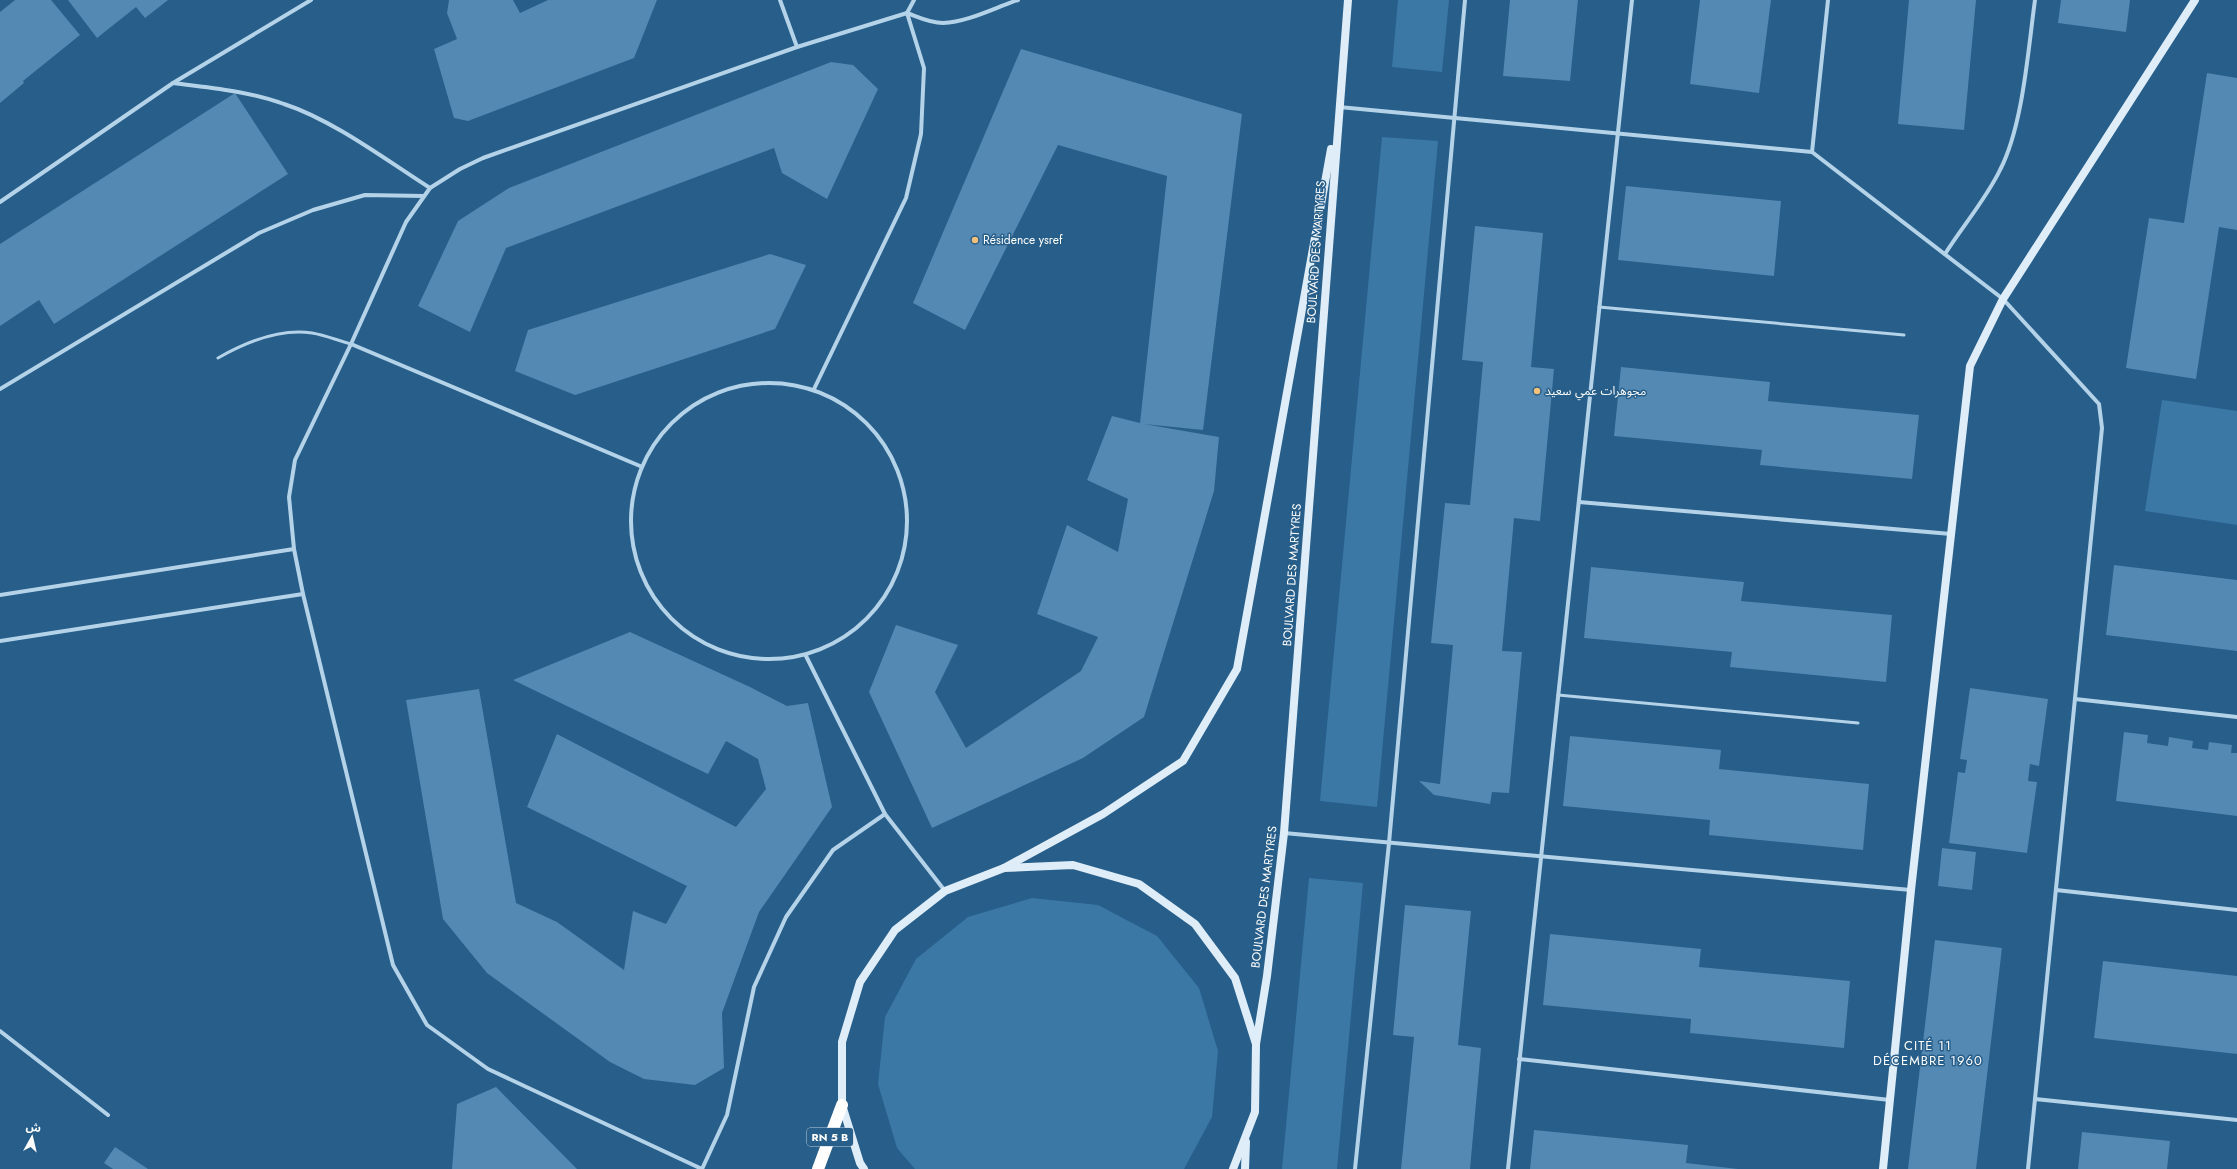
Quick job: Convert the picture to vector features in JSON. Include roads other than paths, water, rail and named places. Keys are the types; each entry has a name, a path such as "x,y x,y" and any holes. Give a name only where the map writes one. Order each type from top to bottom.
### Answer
{"highway":[{"name":"RN 5 B","path":"818,1169 842,1105"}],"main road":[{"path":"864,1169 860,1164 842,1105 842,1042 860,982 895,930 945,891 1004,868 1104,814 1183,761 1237,669 1339,107 1348,0"},
{"path":"1883,1169 1910,890 1970,366 2003,299 2195,0"},
{"name":"BOULVARD DES MARTYRES","path":"1256,1044 1268,976 1284,833 1339,107"},
{"path":"1004,868 1073,865 1138,884 1195,924 1236,978 1256,1044 1255,1112 1233,1169"},
{"path":"1245,1169 1247,1133"}],"street":[{"path":"0,202 173,83 310,0"},
{"path":"780,0 797,47"},
{"path":"814,389 906,198 921,134 924,68 907,13 914,0"},
{"path":"885,814 833,850 786,917 754,987 727,1115 702,1169 488,1069 427,1025 393,965 294,549 289,497 295,460 351,344 406,222 430,188 460,169 484,158 797,47 907,13 924,20 942,23 960,20 1018,0"},
{"path":"1355,1169 1389,843 1465,0"},
{"path":"1508,1169 1632,0"},
{"path":"1812,152 1828,0"},
{"path":"1945,254 2000,170 2011,142 2019,109 2035,0"},
{"path":"173,83 248,94 285,104 342,133 430,188"},
{"path":"1339,107 1455,119 1617,132 1812,152 2003,299 2099,404 2102,428 2028,1169"},
{"path":"0,389 259,233 313,210 365,195 424,196"},
{"path":"351,344 640,466"},
{"path":"762,382 814,389 858,414 891,452 908,500 906,551 887,597 852,634 806,656 754,660 704,645 664,613 637,568 629,517 640,466 669,423 712,394 762,382"},
{"path":"1579,502 1951,534"},
{"path":"0,595 294,549"},
{"path":"0,641 304,594"},
{"path":"806,656 885,814 945,891"},
{"path":"2075,699 2237,717"},
{"path":"1284,833 1910,890"},
{"path":"2056,890 2237,910"},
{"path":"0,1031 108,1115"},
{"path":"1519,1060 1890,1100"},
{"path":"2035,1099 2237,1120"}],"lane":[{"path":"1599,307 1904,335"},
{"path":"218,358 256,339 294,332 312,333 351,344"},
{"path":"1558,695 1858,723"}],"place":[{"name":"Résidence ysref","path":"975,240"},
{"name":"مجوهرات عمي سعيد","path":"1537,391"}],"district":[{"name":"CITÉ 11 DÉCEMBRE 1960","path":"1928,1052"}]}
